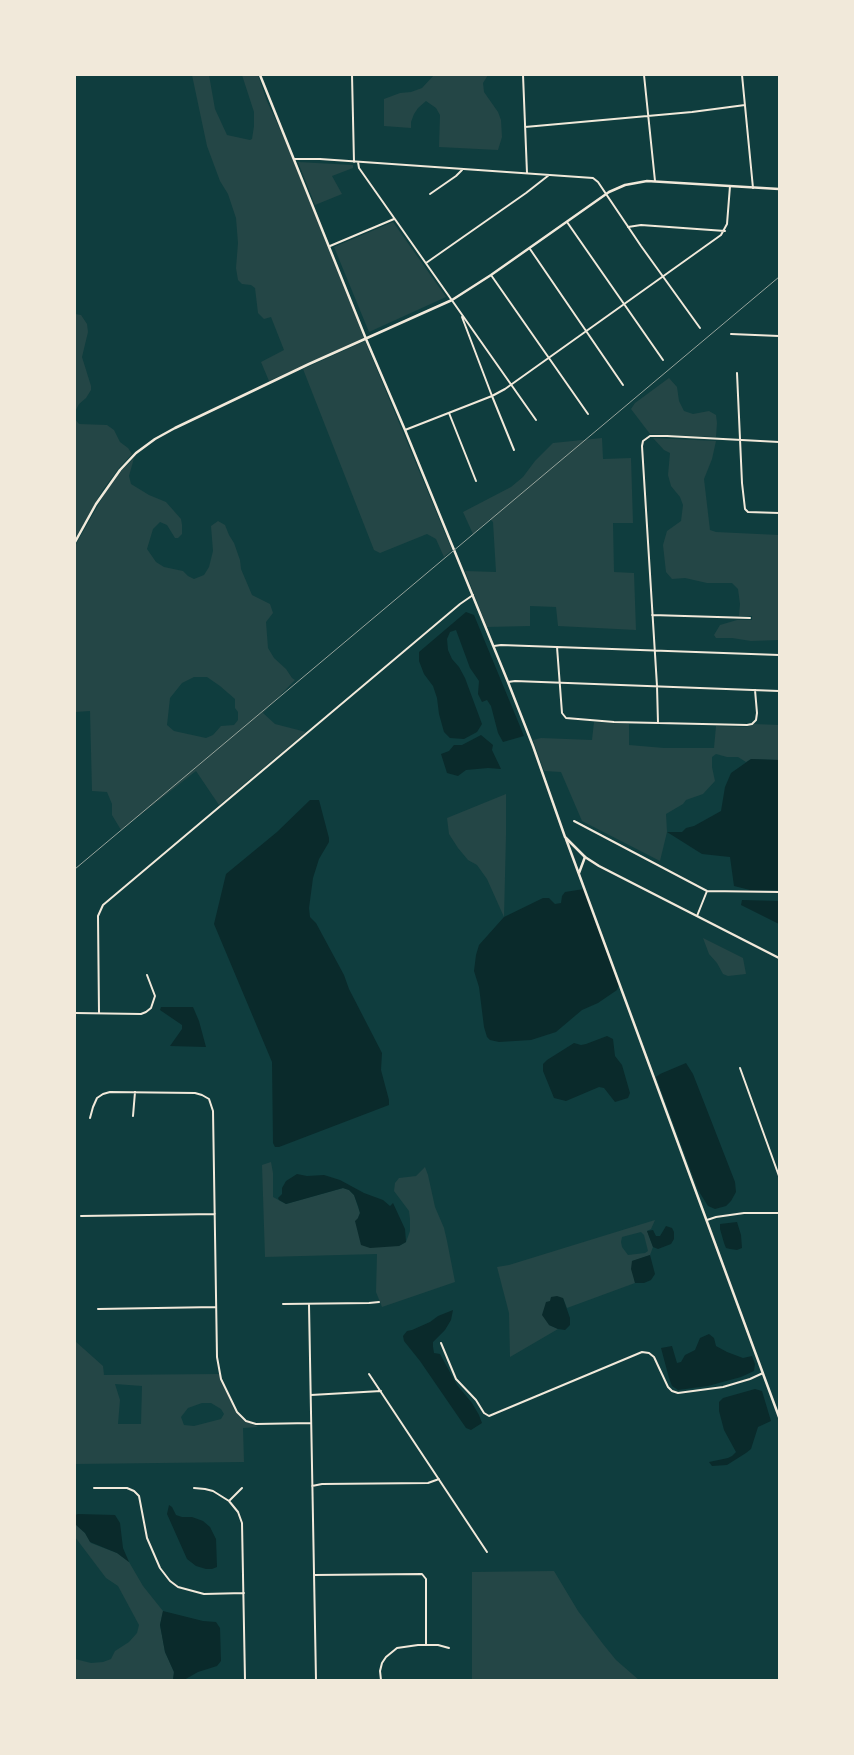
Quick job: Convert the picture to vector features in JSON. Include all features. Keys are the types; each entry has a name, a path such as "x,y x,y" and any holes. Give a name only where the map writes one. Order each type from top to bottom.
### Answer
{"main road":[{"path":"260,75 533,746 779,1417"},
{"path":"75,542 96,504 116,475 130,458 148,444 175,428 452,300 491,275 606,194 630,184 655,182 779,189"},
{"path":"565,837 585,857 779,958"},
{"path":"579,874 585,857"}],"street":[{"path":"352,75 354,162"},
{"path":"523,75 528,173"},
{"path":"644,75 655,182"},
{"path":"742,75 753,188"},
{"path":"525,128 745,105"},
{"path":"294,159 590,177 598,182 627,227 700,328"},
{"path":"358,162 359,168 536,420"},
{"path":"430,194 463,169"},
{"path":"426,263 526,193 549,174"},
{"path":"405,430 492,396 511,385 725,231 730,186"},
{"path":"330,246 394,218"},
{"path":"567,221 663,360"},
{"path":"627,227 641,225 725,231"},
{"path":"529,248 623,385"},
{"path":"491,275 588,414"},
{"path":"461,314 514,450"},
{"path":"731,334 779,336"},
{"path":"737,373 745,509 748,512 779,513"},
{"path":"449,413 476,481"},
{"path":"658,722 643,441 650,436 779,442"},
{"path":"99,1013 98,916 102,905 473,595"},
{"path":"652,615 750,618"},
{"path":"494,647 501,644 779,655"},
{"path":"557,647 562,712 564,717 568,719 747,725 752,724 756,720 755,690"},
{"path":"508,682 559,682 779,691"},
{"path":"574,821 707,891 779,892"},
{"path":"697,916 707,891"},
{"path":"75,1013 141,1014 151,1008 154,996 147,975"},
{"path":"740,1068 779,1176"},
{"path":"90,1118 95,1102 103,1094 110,1092 195,1093 208,1098 213,1111 217,1357 220,1374 227,1394 240,1416 246,1421 256,1424 311,1423"},
{"path":"133,1116 135,1092"},
{"path":"707,1220 744,1213 779,1213"},
{"path":"81,1216 215,1214"},
{"path":"283,1304 369,1304 379,1302"},
{"path":"309,1304 316,1680"},
{"path":"98,1309 216,1307"},
{"path":"441,1343 456,1378 476,1400 484,1413 489,1416 642,1352 650,1353 654,1357 668,1387 678,1394 723,1387 763,1373"},
{"path":"370,1374 487,1552"},
{"path":"311,1394 381,1391"},
{"path":"312,1486 322,1484 428,1483 439,1479"},
{"path":"94,1488 128,1488 139,1496 147,1538 160,1568 170,1582 178,1587 204,1594 244,1593"},
{"path":"194,1488 213,1491 229,1501 238,1512 242,1523 245,1680"},
{"path":"229,1501 242,1488"},
{"path":"314,1575 419,1573 424,1575 426,1578 426,1645"},
{"path":"381,1680 380,1671 382,1663 391,1652 401,1647 426,1645 449,1648"}],"shaded area":[{"path":"192,75 209,75 215,109 227,135 250,140 252,139 254,126 254,112 242,75 258,75 266,99 285,140 364,338 269,381 261,362 284,350 271,317 264,319 258,313 255,288 251,285 242,284 238,280 236,268 238,243 236,218 228,194 220,181 207,146"},
{"path":"434,75 488,75 483,83 484,92 498,112 501,120 502,137 498,150 439,147 440,115 436,108 426,101 414,114 411,128 384,126 384,99 422,88"},
{"path":"298,162 353,165 353,168 332,176 342,194 315,205"},
{"path":"393,222 446,297 369,332 334,247"},
{"path":"75,314 81,315 87,324 88,332 82,357 91,390 75,412"},
{"path":"365,341 452,550 444,557 436,539 427,534 380,553 374,550 303,369"},
{"path":"669,378 677,387 679,401 684,411 693,414 709,411 716,415 716,437 650,434 631,409 635,403"},
{"path":"75,419 79,424 107,425 114,430 120,442 132,454 102,491 75,539"},
{"path":"602,438 603,459 631,458 633,523 613,523 614,572 634,573 636,630 558,626 556,607 530,606 530,626 487,627 465,571 496,572 493,522 490,519 473,534 463,512 511,487 523,477 535,461 553,443"},
{"path":"653,438 716,441 712,459 704,479 710,530 716,532 779,535 779,640 751,641 716,638 714,635 720,625 737,620 752,620 752,616 739,616 738,589 732,583 707,583 685,578 672,579 666,572 663,545 667,531 681,521 683,505 680,497 671,486 668,475 670,453 664,450"},
{"path":"134,458 129,476 131,484 149,495 166,502 181,519 182,534 178,538 175,538 167,525 160,522 153,529 147,549 156,562 164,567 183,571 194,579 204,575 209,567 213,551 211,526 218,521 225,525 234,543 241,569 252,595 270,604 273,613 266,622 268,648 274,658 295,680 263,713 275,724 306,732 219,805 196,771 121,830 112,815 112,804 107,792 92,791 90,711 75,712 75,546 105,493 121,471","holes":["194,677 207,677 235,699 238,720 234,725 221,726 213,735 206,738 174,731 167,725 170,698 182,683"]},
{"path":"466,612 474,615 524,736 503,742 498,733 491,706 487,700 482,702 478,694 479,681 470,668 456,630 450,632 447,639 448,650 465,678 482,724 477,732 464,739 450,738 444,732 437,698 433,686 424,674 419,661 419,652"},
{"path":"594,722 629,724 629,745 664,748 714,748 716,726 779,725 779,760 751,759 746,762 738,757 716,754 712,757 715,781 703,794 686,800 683,804 666,814 667,832 660,861 582,821 561,772 544,771 533,740 541,738 592,740"},
{"path":"481,735 493,745 492,750 501,769 466,770 458,776 447,773 441,754 449,751 454,745 462,745"},
{"path":"751,759 779,760 779,890 750,890 734,886 730,857 702,854 667,832 682,832 686,828 694,826 721,811 725,787 731,773"},
{"path":"506,794 504,917 487,879 477,865 468,860 449,834 447,818"},
{"path":"310,800 319,800 329,842 319,859 313,878 309,908 310,917 316,923 344,975 349,989 382,1053 381,1070 389,1105 275,1147 273,1143 272,1062 214,924 226,874 277,832"},
{"path":"584,889 619,985 617,990 598,1003 582,1010 556,1032 531,1040 499,1042 490,1040 484,1027 479,987 474,971 479,945 504,917 543,898 549,898 555,904 561,903 565,892"},
{"path":"742,900 779,901 779,924 741,905"},
{"path":"703,938 743,958 746,974 728,976 723,974 709,954"},
{"path":"161,1007 193,1007 206,1047 170,1046 182,1029 182,1025 160,1010"},
{"path":"607,1036 613,1039 615,1056 622,1065 630,1093 628,1098 615,1102 604,1088 599,1087 566,1101 554,1098 543,1071 543,1064 574,1043 586,1044"},
{"path":"686,1063 693,1074 735,1182 736,1192 731,1201 726,1206 715,1209 708,1206 698,1190 656,1077"},
{"path":"271,1162 273,1197 286,1204 343,1188 349,1190 354,1195 360,1213 358,1218 399,1246 406,1242 410,1231 410,1219 409,1211 394,1191 395,1183 399,1178 416,1176 425,1167 435,1207 444,1228 455,1282 382,1307 376,1292 377,1254 265,1257 262,1165"},
{"path":"297,1174 307,1176 324,1175 340,1180 364,1193 383,1200 390,1206 393,1203 405,1229 406,1242 399,1246 370,1248 361,1245 355,1221 360,1213 358,1206 354,1195 349,1190 343,1188 286,1204 279,1200 278,1198 282,1194 282,1188 286,1181"},
{"path":"655,1220 651,1229 647,1231 653,1247 650,1255 632,1261 635,1283 567,1308 563,1298 549,1325 558,1329 510,1357 509,1313 497,1267 509,1265","holes":["641,1232 644,1235 648,1251 628,1255 622,1247 622,1237"]},
{"path":"737,1222 742,1248 737,1250 726,1248 720,1224"},
{"path":"666,1226 672,1228 674,1232 674,1239 671,1244 658,1249 653,1247 647,1231 653,1230 656,1236 660,1236"},
{"path":"650,1255 655,1274 651,1280 644,1283 635,1283 631,1269 632,1261"},
{"path":"551,1297 563,1298 570,1318 570,1325 565,1330 549,1325 542,1315 546,1302 550,1301"},
{"path":"453,1310 451,1320 445,1330 433,1342 433,1347 434,1353 440,1354 457,1385 479,1415 482,1423 471,1430 466,1428 404,1341 403,1336 407,1331"},
{"path":"709,1334 714,1338 716,1346 727,1352 743,1358 752,1356 755,1364 754,1371 741,1377 708,1386 678,1390 672,1386 661,1348 672,1346 677,1363 681,1362 685,1355 695,1350 700,1338"},
{"path":"75,1341 103,1366 104,1375 220,1374 234,1409 241,1418 258,1427 243,1428 244,1462 75,1464","holes":["115,1384 142,1386 141,1424 118,1424 120,1400","202,1403 211,1403 221,1409 224,1414 221,1419 194,1426 184,1425 181,1417 188,1408"]},
{"path":"755,1389 762,1391 771,1421 758,1427 751,1449 746,1453 727,1465 712,1466 709,1462 728,1458 736,1452 724,1430 719,1411 719,1402 723,1398"},
{"path":"169,1505 176,1515 192,1517 203,1521 210,1527 216,1539 217,1567 206,1569 196,1566 187,1559 167,1514"},
{"path":"75,1515 115,1515 120,1523 123,1548 129,1562 117,1553 90,1542 85,1533 75,1524"},
{"path":"75,1524 85,1533 91,1543 117,1553 129,1562 143,1586 163,1611 160,1625 165,1652 174,1672 173,1680 75,1680 75,1659 91,1663 111,1659 115,1651 129,1642 137,1633 139,1625 118,1586 106,1578 75,1537"},
{"path":"554,1571 578,1611 603,1644 616,1660 639,1680 472,1680 472,1572"},
{"path":"163,1611 203,1621 216,1622 220,1628 221,1661 217,1666 198,1672 184,1680 173,1680 174,1672 165,1652 160,1625"}],"railway":[{"path":"75,869 779,277"}]}
